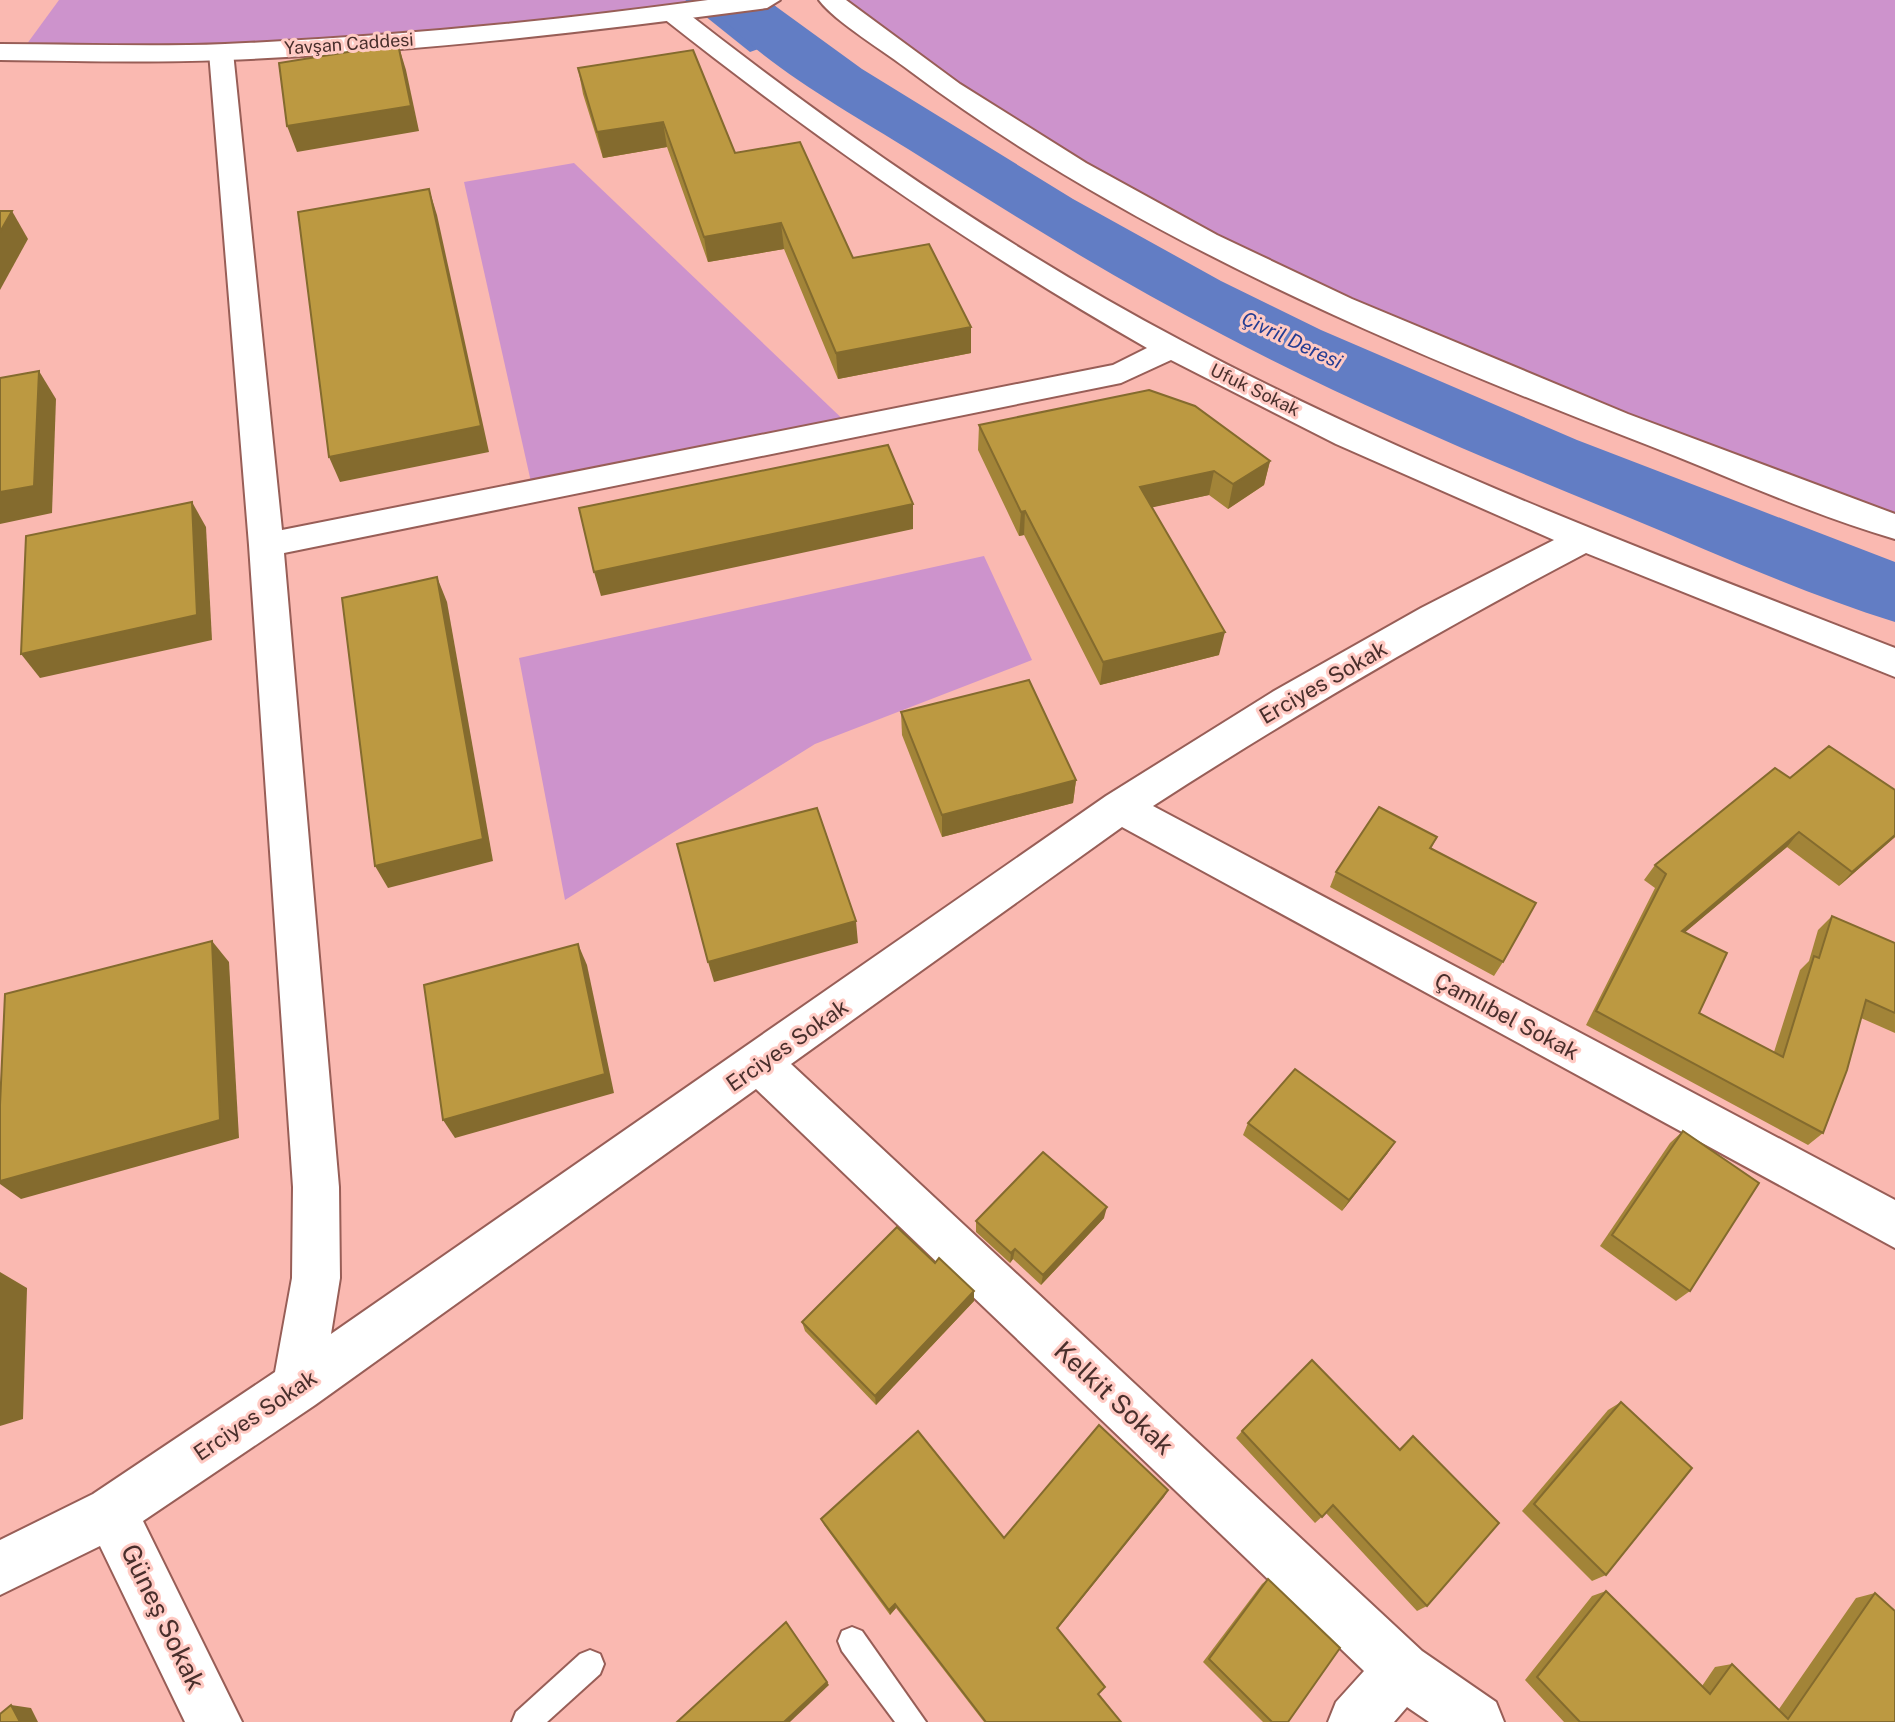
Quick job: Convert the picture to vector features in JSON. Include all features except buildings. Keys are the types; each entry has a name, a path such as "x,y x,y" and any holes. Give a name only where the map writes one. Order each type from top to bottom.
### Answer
{"street":[{"name":"Yavşan Caddesi","path":"0,52 221,52 470,36 767,0"},
{"path":"831,0 876,36 1035,143 1149,210 1281,278 1380,325 1532,390 1895,527"},
{"name":"Ufuk Sokak","path":"684,12 729,58 925,198 1044,275 1171,348 1297,411 1585,539 1895,663"},
{"path":"221,52 266,545 316,1187 316,1278 297,1387"},
{"path":"266,545 1121,373 1171,348"},
{"name":"Erciyes Sokak","path":"0,1568 111,1512 297,1387 760,1064 1120,807 1287,701 1434,617 1585,539"},
{"name":"Çamlıbel Sokak","path":"1120,807 1895,1225"},
{"name":"Kelkit Sokak","path":"760,1064 1403,1670 1476,1722"},
{"name":"Güneş Sokak","path":"111,1512 214,1722"},
{"path":"1356,1722 1403,1670"}],"lane":[{"path":"852,1641 912,1722"},
{"path":"526,1722 590,1664"}],"shaded area":[{"path":"59,0 685,0 696,10 470,36 21,52"},
{"path":"831,0 1895,0 1895,527 1672,443 1149,210"},
{"path":"574,163 851,427 533,491 464,182"},
{"path":"984,556 1032,660 815,744 565,900 519,658"}],"water":[{"path":"685,0 769,0 802,33 750,52"}],"waterway":[{"name":"Çivril Deresi","path":"735,0 786,43 870,100 1099,240 1247,321 1483,429 1895,593"}]}
